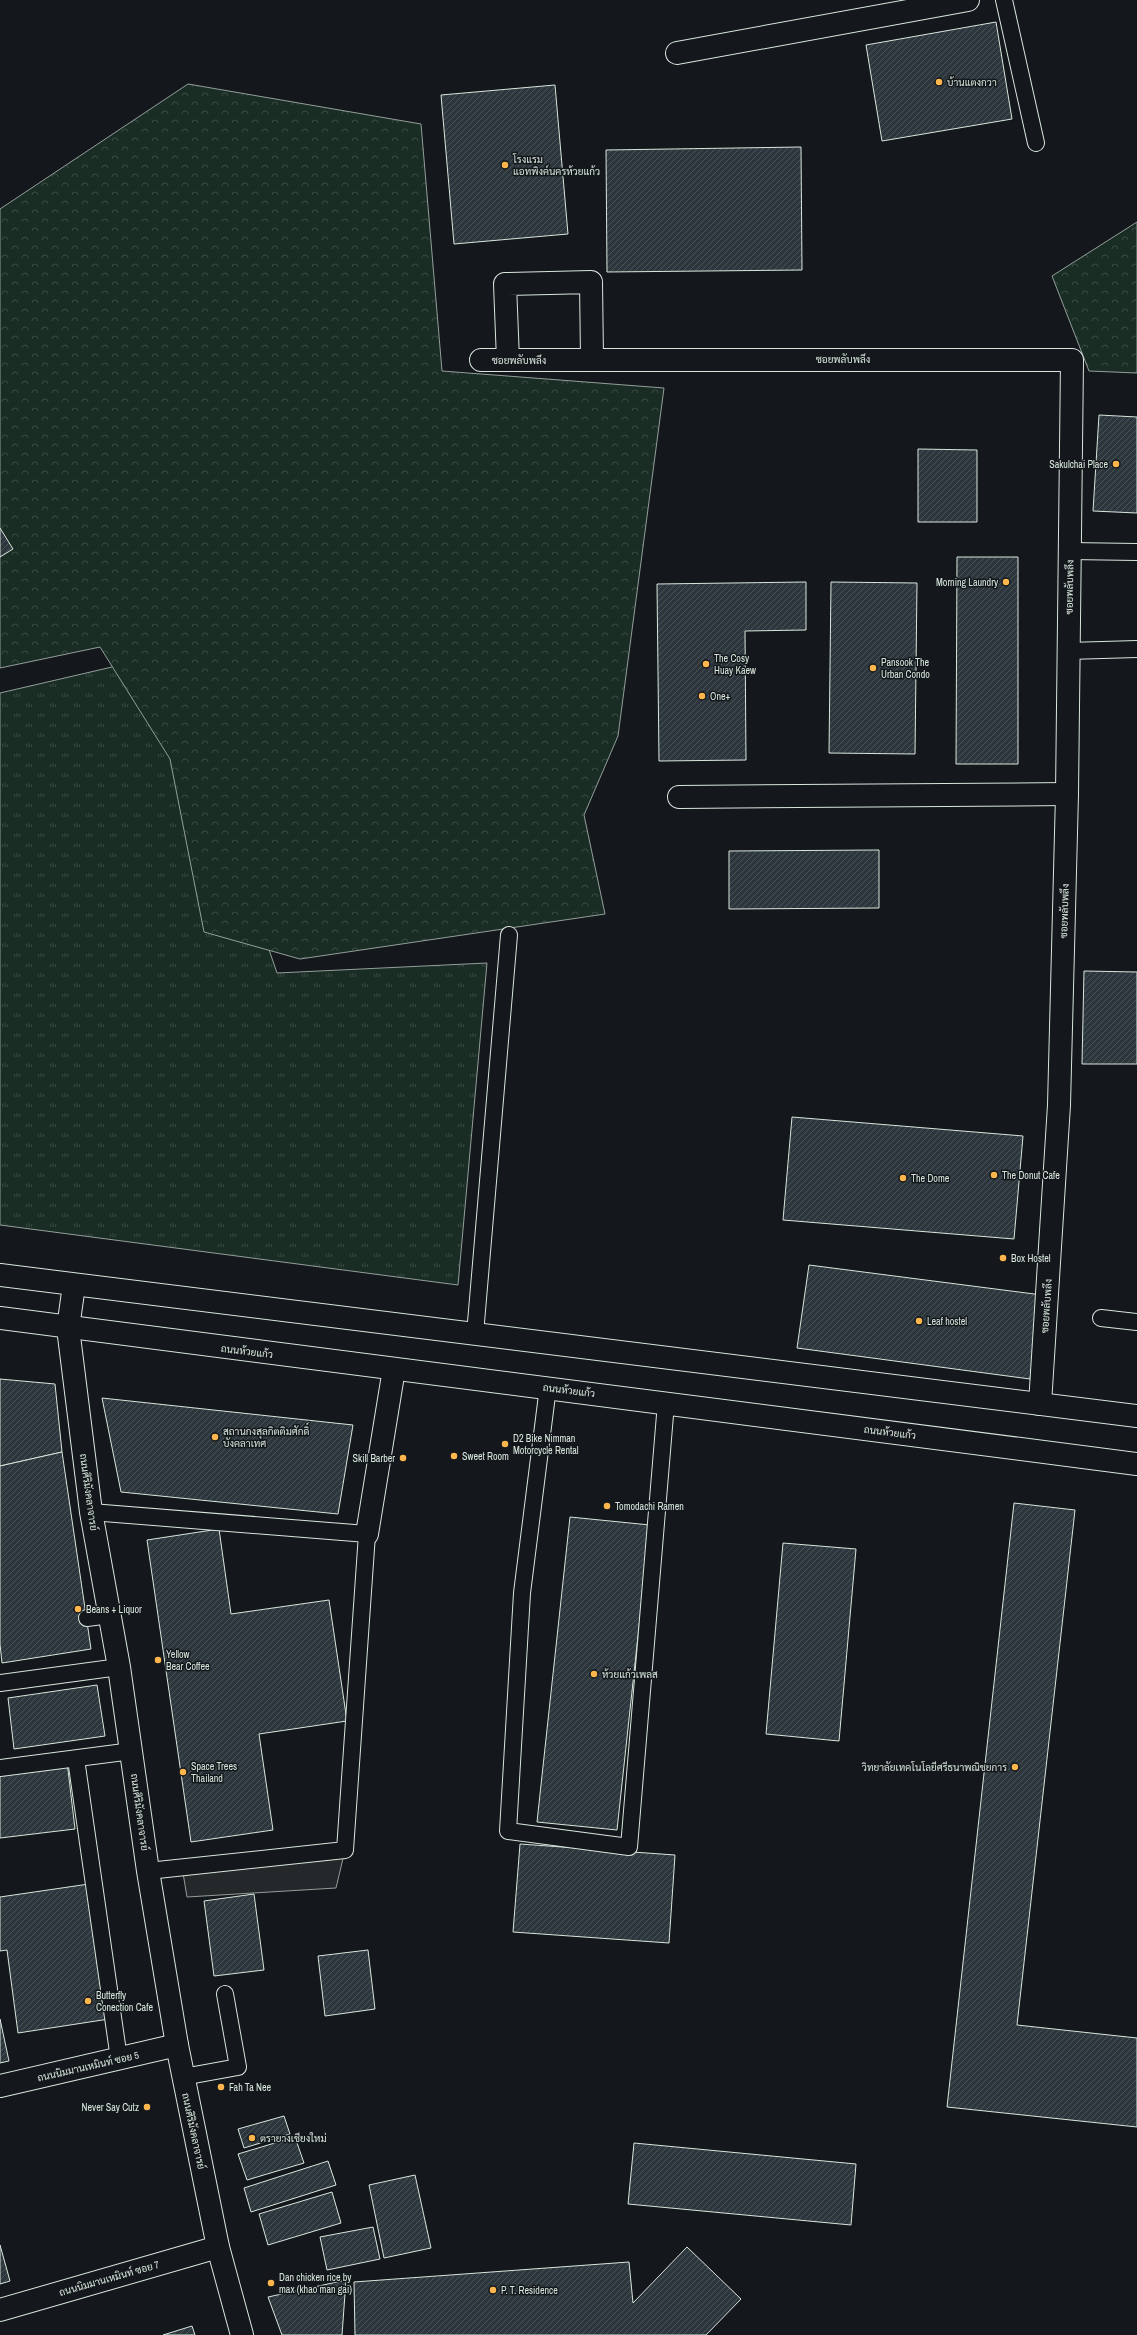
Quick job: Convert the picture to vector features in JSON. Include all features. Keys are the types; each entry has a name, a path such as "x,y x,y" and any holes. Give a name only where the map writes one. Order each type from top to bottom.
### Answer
{"street":[{"path":"677,53 968,0"},
{"path":"508,360 505,284 591,282 592,360"},
{"name":"ซอยพลับพลึง","path":"481,360 1072,360 1067,794 1059,1105 1040,1404"},
{"path":"680,797 1067,794"},
{"path":"0,1275 1137,1416"},
{"name":"ถนนศิริมังคลาจารย์","path":"74,1285 68,1328 91,1512 119,1667 148,1871 176,2045 218,2247 242,2335"},
{"name":"ถนนห้วยแก้ว","path":"0,1318 68,1328 548,1387 1137,1464"},
{"path":"367,1534 394,1369"},
{"name":"ถนนนิมมานเหมินท์ ซอย 5","path":"0,2086 176,2045"},
{"name":"ถนนนิมมานเหมินท์ ซอย 7","path":"0,2310 218,2247"}],"lane":[{"path":"1004,0 1036,143"},
{"path":"1070,551 1137,552"},
{"path":"1068,651 1137,649"},
{"path":"475,1334 509,935"},
{"path":"1101,1318 1137,1322"},
{"path":"548,1387 522,1593 508,1831 629,1847 666,1403"},
{"path":"91,1512 367,1534 345,1850 148,1871"},
{"path":"87,1618 110,1615"},
{"path":"0,1683 119,1667"},
{"path":"0,1768 132,1751"},
{"path":"76,1759 119,2059"},
{"path":"183,2077 238,2067 225,1994"}],"green space":[{"path":"188,84 421,124 442,371 664,388 618,736 584,815 605,914 300,959 204,932 170,759 100,647 0,668 0,209"},
{"path":"1137,222 1137,373 1089,371 1052,276"},
{"path":"168,654 277,973 487,963 458,1285 0,1225 0,693"}],"shaded area":[{"path":"345,1850 336,1888 187,1897 183,1873"}],"building":[{"name":"บ้านแตงกวา","path":"996,22 1012,119 882,141 866,45"},
{"name":"โรงแรม แอทพิงค์นครห้วยแก้ว","path":"555,85 568,234 454,244 441,95"},
{"path":"801,147 802,270 607,272 606,150"},
{"name":"Sakulchai Place","path":"1099,415 1137,417 1137,513 1093,511"},
{"path":"918,449 977,450 977,522 918,522"},
{"path":"0,528 13,549 0,557"},
{"path":"957,557 1018,557 1018,764 956,764"},
{"name":"One+","path":"806,582 806,630 745,631 746,760 659,761 657,584"},
{"name":"Pansook The Urban Condo","path":"831,582 917,583 915,754 829,753"},
{"path":"879,850 879,908 729,909 729,851"},
{"path":"1084,971 1137,972 1137,1064 1082,1064"},
{"name":"The Dome","path":"792,1117 1023,1136 1014,1239 783,1220"},
{"name":"Leaf hostel","path":"809,1265 1042,1295 1030,1379 797,1348"},
{"path":"0,1379 55,1384 62,1452 0,1466"},
{"path":"102,1398 353,1425 338,1514 121,1492"},
{"path":"62,1452 91,1649 2,1663 0,1644 0,1466"},
{"name":"วิทยาลัยเทคโนโลยีศรีธนาพณิชยการ","path":"1014,1503 1075,1510 1017,2025 1137,2038 1137,2127 947,2107"},
{"name":"ห้วยแก้วเพลส","path":"570,1517 650,1525 617,1830 537,1822"},
{"path":"219,1529 231,1614 329,1600 347,1721 259,1734 273,1830 191,1842 147,1540"},
{"path":"783,1543 856,1549 839,1741 766,1734"},
{"path":"97,1685 105,1736 14,1749 8,1698"},
{"path":"66,1753 75,1829 0,1838 0,1760"},
{"path":"520,1844 675,1855 669,1943 513,1932"},
{"path":"89,1884 109,2019 18,2033 7,1950 0,1951 0,1897"},
{"path":"254,1894 264,1970 214,1976 204,1901"},
{"path":"368,1950 375,2009 325,2016 318,1956"},
{"path":"0,2019 9,2061 0,2063"},
{"path":"284,2116 290,2134 244,2148 238,2129"},
{"path":"295,2137 304,2163 247,2180 238,2154"},
{"path":"634,2143 856,2164 851,2225 628,2204"},
{"path":"328,2161 336,2185 251,2212 244,2188"},
{"path":"415,2175 431,2248 384,2258 369,2185"},
{"path":"332,2192 341,2223 268,2245 259,2214"},
{"path":"373,2227 380,2259 327,2270 320,2237"},
{"path":"0,2245 10,2281 0,2284"},
{"name":"P. T. Residence","path":"687,2247 741,2299 706,2335 355,2335 354,2282 629,2262 633,2303"},
{"path":"346,2280 342,2335 282,2335 268,2297"},
{"path":"192,2326 195,2335 163,2335"}],"place":[{"name":"บ้านแตงกวา","path":"939,82"},
{"name":"โรงแรม แอทพิงค์นครห้วยแก้ว","path":"505,165"},
{"name":"Sakulchai Place","path":"1116,464"},
{"name":"Morning Laundry","path":"1006,582"},
{"name":"The Cosy Huay Kaew","path":"706,664"},
{"name":"Pansook The Urban Condo","path":"873,668"},
{"name":"One+","path":"702,696"},
{"name":"The Donut Cafe","path":"994,1175"},
{"name":"The Dome","path":"903,1178"},
{"name":"Box Hostel","path":"1003,1258"},
{"name":"Leaf hostel","path":"919,1321"},
{"name":"สถานกงสุลกิตติมศักดิ์ บังคลาเทศ","path":"215,1437"},
{"name":"D2 Bike Nimman Motorcycle Rental","path":"505,1444"},
{"name":"Sweet Room","path":"454,1456"},
{"name":"Skill Barber","path":"403,1458"},
{"name":"Tomodachi Ramen","path":"607,1506"},
{"name":"Beans + Liquor","path":"78,1609"},
{"name":"Yellow Bear Coffee","path":"158,1660"},
{"name":"ห้วยแก้วเพลส","path":"594,1674"},
{"name":"วิทยาลัยเทคโนโลยีศรีธนาพณิชยการ","path":"1015,1767"},
{"name":"Space Trees Thailand","path":"183,1772"},
{"name":"Butterfly Conection Cafe","path":"88,2001"},
{"name":"Fah Ta Nee","path":"221,2087"},
{"name":"Never Say Cutz","path":"147,2107"},
{"name":"ตรายางเชียงใหม่","path":"252,2138"},
{"name":"Dan chicken rice by max (khao man gai)","path":"271,2283"},
{"name":"P. T. Residence","path":"493,2290"}]}
